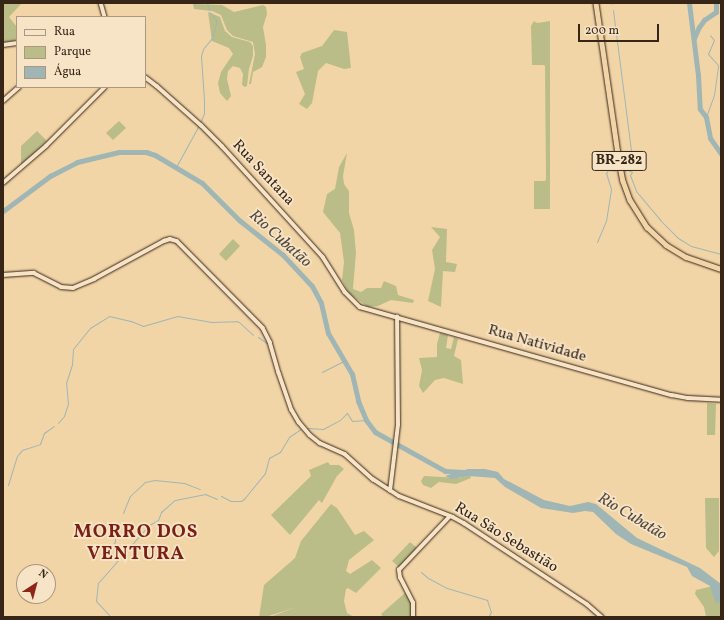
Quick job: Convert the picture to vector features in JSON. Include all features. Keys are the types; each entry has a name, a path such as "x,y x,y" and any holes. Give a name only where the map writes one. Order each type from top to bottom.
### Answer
{"highway":[{"name":"BR-282","path":"596,3 619,161 623,181 630,200 647,227 666,245 686,258 721,269"}],"main road":[{"path":"101,3 105,16"},
{"path":"3,45 16,43"},
{"name":"Rua Santana","path":"146,78 161,89 222,146 323,257 350,298"},
{"path":"3,100 18,88"},
{"path":"3,183 46,146 104,88"},
{"name":"Rua São Sebastião","path":"3,275 34,273 57,285 73,288 94,279 164,241 177,241 263,328 270,342 286,396 302,426 317,441 345,454 373,479 390,491 411,502 450,516 464,523 580,599 602,617"},
{"name":"Rua Natividade","path":"350,298 365,309 672,395 688,398 721,400"},
{"path":"390,491 397,430 397,317"},
{"path":"413,617 413,603 400,578 399,570 450,516"}],"green space":[{"path":"3,3 22,3 9,17 16,26 16,40 3,43"},
{"path":"193,4 222,5 234,12 263,5 266,7 267,14 263,27 266,57 262,67 253,72 251,84 249,84 255,54 253,42 233,36 227,30 221,15 212,11 194,9"},
{"path":"208,12 220,17 225,31 232,37 250,42 253,46 253,56 249,69 247,86 245,87 242,85 243,74 240,68 233,66 228,71 227,79 231,96 227,101 220,93 218,83 221,72 233,54 229,48 212,41"},
{"path":"534,21 537,23 550,21 550,209 534,209 534,181 545,181 546,179 545,66 532,65 531,26"},
{"path":"334,30 347,32 351,68 344,69 326,63 318,71 312,103 307,109 299,104 305,94 296,72 304,69 300,57 302,53 322,46"},
{"path":"119,121 126,128 113,140 106,133"},
{"path":"37,131 47,141 21,166 21,146"},
{"path":"347,153 343,176 344,184 349,191 349,213 354,230 356,253 353,289 361,292 367,288 381,288 384,281 396,286 398,295 414,300 413,303 391,300 378,306 368,307 349,293 342,280 344,262 340,233 323,212 327,194 335,189 339,167"},
{"path":"431,227 447,229 446,262 457,264 455,272 443,271 441,307 428,301 435,269 432,250 440,237"},
{"path":"233,239 240,246 226,261 219,254"},
{"path":"440,333 448,335 446,348 451,349 454,337 458,339 454,356 461,360 463,384 444,378 435,380 423,393 419,386 422,370 419,358 437,357 437,344"},
{"path":"707,403 716,404 715,435 707,435"},
{"path":"328,462 330,465 339,465 344,469 337,476 322,503 319,500 290,535 271,515 311,476 309,470"},
{"path":"470,475 471,478 456,484 439,482 431,488 423,485 421,481 424,476 459,478"},
{"path":"705,498 719,498 719,551 714,557 706,548"},
{"path":"331,504 337,508 355,535 364,531 374,540 349,560 346,571 350,574 372,560 381,568 356,593 348,588 346,589 344,601 347,613 354,617 270,617 296,607 266,617 259,617 264,585 295,558 301,541"},
{"path":"410,542 417,548 399,567 392,561"},
{"path":"713,586 721,596 721,617 706,617 704,607 695,594 696,590"},
{"path":"405,593 411,602 412,617 383,617 381,614"}],"water":[{"path":"468,469 485,469 498,472 504,479 544,500 570,506 588,502 596,504 637,538 700,568 721,584 721,602 716,603 710,586 692,576 687,567 631,544 616,534 593,512 585,511 573,513 541,508 505,487 495,478 469,476 451,479 445,476"}],"waterway":[{"path":"207,3 209,10"},
{"path":"689,3 698,75 700,109 706,117 710,138 721,154"},
{"path":"694,38 704,20 716,12 716,3"},
{"path":"613,10 633,167"},
{"path":"201,121 204,113 201,56 203,49 212,38 216,24 216,19 210,12"},
{"path":"706,117 714,95 718,65 708,54 714,40 710,35"},
{"path":"176,167 199,125"},
{"name":"Rio Cubatão","path":"3,211 50,176 77,162 119,152 146,152 155,155 202,183 239,220 283,255 312,286 321,303 328,333 352,374 358,401 366,420 375,432 445,471 464,472"},
{"path":"597,242 606,221 611,189 606,173 608,170 615,171"},
{"path":"624,171 628,170 632,172 630,175 636,191 660,220 678,238 691,246 721,254"},
{"path":"58,423 64,416 68,404 66,383 72,364 73,349 90,328 109,316 131,321 143,326 177,316 211,322 236,321 253,335"},
{"path":"258,337 268,344"},
{"path":"322,372 342,362 347,363"},
{"path":"307,428 323,429 340,420 347,413 352,421 366,420"},
{"path":"8,485 17,456 22,450 40,444 44,433 54,426"},
{"path":"221,496 231,501 241,501 244,499 265,473 269,458 280,452 289,437 301,429"},
{"path":"123,513 130,496 145,482 155,480 184,483 200,489"},
{"path":"110,616 96,601 98,583 149,525 158,520 161,512 175,500 205,494 217,499"},
{"path":"109,553 115,541 115,532"},
{"path":"421,572 428,578 447,588 487,600 491,612 488,617"}],"district":[{"name":"MORRO DOS VENTURA","path":"136,544"}]}
